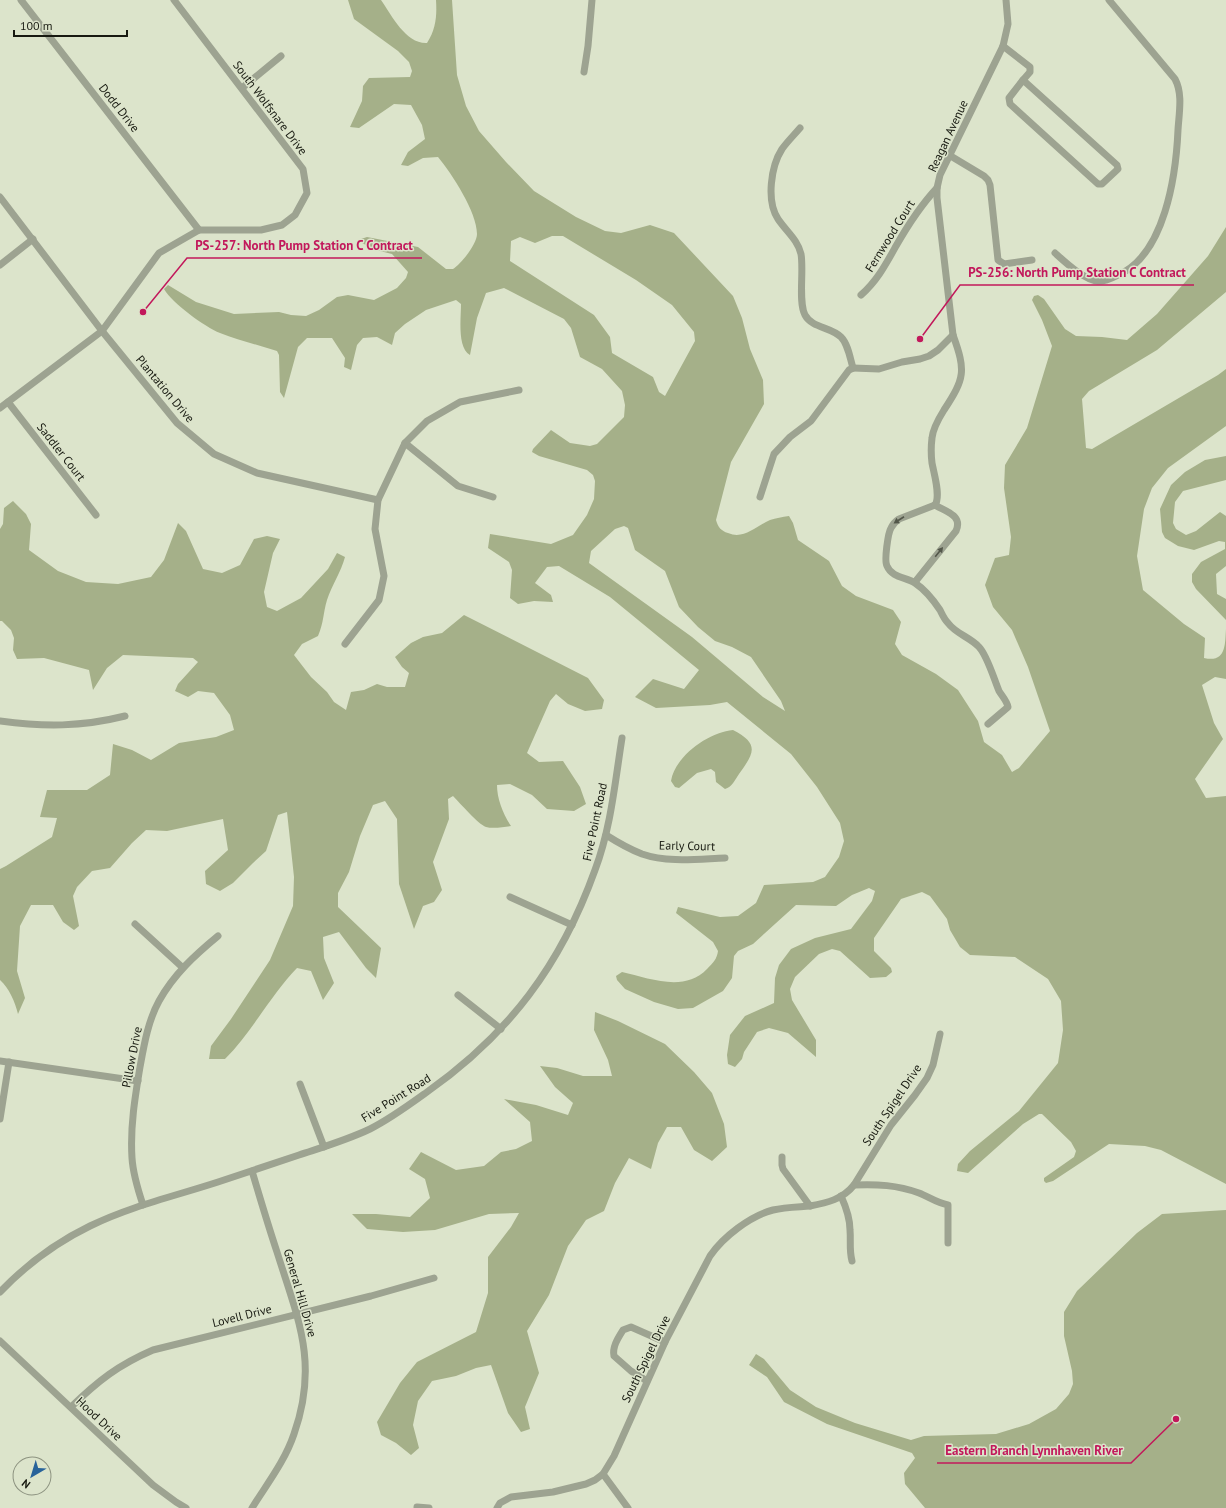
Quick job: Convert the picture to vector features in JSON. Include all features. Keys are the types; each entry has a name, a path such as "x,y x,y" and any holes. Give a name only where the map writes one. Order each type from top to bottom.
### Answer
{"street":[{"name":"Dodd Drive","path":"21,0 199,230"},
{"name":"South Wolfsnare Drive","path":"0,408 102,331 159,253 199,230 261,230 282,225 295,215 307,193 303,169 174,0"},
{"path":"584,72 592,0"},
{"name":"Reagan Avenue","path":"935,505 937,500 936,482 932,463 932,437 941,414 956,390 962,372 960,356 953,336 937,188 940,175 949,155 1004,46 1008,24 1006,0"},
{"path":"1055,253 1078,272 1096,281 1105,280 1123,273 1137,263 1147,252 1152,243 1173,180 1177,149 1180,92 1175,79 1109,0"},
{"path":"1004,46 1030,68 1030,72 1023,80 1009,98 1010,104 1088,176 1098,184 1102,184 1118,169 1117,165 1023,80"},
{"path":"242,88 281,56"},
{"path":"800,128 783,148 775,166 771,188 775,214 783,226 792,235 801,254 803,306 806,316 815,324 841,336 845,342 853,368"},
{"path":"949,155 984,176 988,180 990,185 998,260 1004,264 1032,260"},
{"name":"Fernwood Court","path":"861,295 880,276 901,237 921,207 937,188"},
{"name":"Plantation Drive","path":"0,197 102,331 177,423 214,454 257,473 378,500"},
{"path":"0,265 33,239"},
{"path":"760,497 774,454 790,437 810,421 849,370 853,368 879,369 902,362 920,360 938,350 953,336"},
{"path":"345,644 379,600 384,576 375,529 378,500 405,443 428,421 460,402 519,390"},
{"name":"Saddler Court","path":"8,402 96,515"},
{"path":"405,443 458,486 492,497"},
{"path":"914,582 956,531 958,526 958,522 955,517 935,505 899,519 894,523 889,532 885,562 887,567 895,575 914,582 939,608 947,622 954,629 974,642 984,653 1000,694 1007,703 1008,707 988,724"},
{"path":"0,721 29,725 72,725 109,720 125,716"},
{"name":"Five Point Road","path":"0,1292 35,1261 75,1234 90,1226 143,1205 252,1171 355,1136 373,1127 422,1096 476,1055 524,1003 556,956 572,925 596,870 606,835 622,738"},
{"name":"Early Court","path":"606,835 642,854 656,858 670,860 725,858"},
{"path":"510,897 572,925"},
{"path":"135,924 182,968"},
{"name":"Pillow Drive","path":"143,1205 132,1159 132,1120 144,1047 153,1014 170,983 182,968 218,936"},
{"path":"458,995 501,1029"},
{"name":"South Spigel Drive","path":"604,1474 614,1456 665,1342 710,1256 716,1248 725,1239 762,1214 784,1208 824,1204 846,1194 854,1185 887,1131 915,1095 926,1078 933,1065 940,1034"},
{"path":"0,1061 138,1081"},
{"path":"0,1119 9,1062"},
{"path":"300,1084 324,1147"},
{"path":"782,1157 783,1169 810,1206"},
{"name":"General Hill Drive","path":"252,1171 298,1314 304,1341 306,1382 299,1419 286,1453 252,1508"},
{"path":"854,1185 877,1184 898,1187 948,1205 948,1244"},
{"path":"841,1196 849,1218 851,1230 849,1247 852,1261"},
{"name":"Lovell Drive","path":"71,1407 104,1377 126,1363 153,1350 371,1296 434,1278"},
{"path":"647,1381 616,1360 613,1348 623,1330 631,1327 665,1342"},
{"name":"Hood Drive","path":"0,1341 153,1485 186,1508"},
{"path":"497,1508 500,1503 512,1497 553,1492 586,1484 604,1474 628,1508"},
{"path":"417,1507 429,1508"}],"shaded area":[{"path":"348,0 381,0 400,28 406,34 419,42 427,43 435,22 436,0 452,0 457,75 466,106 479,131 506,162 534,191 576,217 605,231 621,233 650,225 674,233 733,296 742,318 750,349 763,380 764,404 731,462 716,520 719,527 726,532 739,535 745,534 770,520 789,516 793,523 798,540 829,561 842,586 856,596 893,610 901,622 895,644 902,655 936,674 958,690 978,721 984,742 1002,755 1012,772 1019,768 1050,731 1028,667 1012,630 993,607 985,585 995,558 1009,555 1011,537 1004,488 1005,465 1027,428 1052,346 1032,300 1034,296 1038,295 1044,299 1065,329 1076,336 1127,340 1157,314 1208,256 1226,227 1226,292 1157,350 1089,391 1082,399 1086,448 1092,449 1226,369 1226,426 1168,468 1152,488 1144,509 1137,556 1143,590 1184,624 1205,638 1204,658 1217,658 1220,655 1224,647 1226,629 1226,679 1215,677 1202,685 1214,723 1223,739 1195,779 1206,798 1226,796 1226,1184 1161,1150 1145,1146 1109,1144 1053,1181 1046,1183 1044,1178 1074,1157 1076,1151 1071,1142 1042,1114 1039,1114 1023,1124 968,1173 957,1171 958,1164 970,1151 1019,1111 1058,1063 1063,1030 1061,1001 1048,979 1015,957 970,955 960,947 950,930 947,919 930,896 922,892 901,899 874,938 874,951 891,968 892,972 886,977 870,978 840,951 832,949 819,954 795,977 790,989 792,1000 816,1040 816,1057 788,1033 769,1028 757,1032 744,1052 742,1059 735,1067 728,1064 727,1055 730,1035 745,1016 774,1003 775,978 779,965 791,949 815,938 851,929 872,901 875,891 869,888 852,895 836,906 796,905 753,944 738,951 734,956 732,978 723,991 693,1008 678,1009 654,1002 625,989 617,980 616,976 622,972 666,982 688,980 698,976 713,963 718,951 713,942 676,913 678,907 720,917 738,916 756,903 764,885 813,882 825,877 839,857 844,841 840,823 817,787 791,754 727,702 710,705 656,708 635,697 653,679 684,689 699,670 610,597 559,566 547,567 535,583 551,595 553,602 534,601 518,604 510,598 512,570 509,562 488,548 490,534 551,544 573,535 587,515 594,499 595,481 593,475 587,470 539,456 532,452 533,449 551,430 570,443 590,446 597,444 624,417 625,405 622,391 602,369 580,357 571,328 564,319 504,288 486,293 477,318 470,355 463,346 461,339 461,304 456,300 426,310 405,324 395,333 392,345 377,337 363,338 357,345 351,370 344,367 345,358 332,338 307,338 298,347 284,398 280,392 279,355 277,351 234,338 214,330 181,307 168,295 164,289 168,285 196,302 234,314 279,312 291,315 306,316 319,310 337,297 348,295 374,300 397,288 406,278 408,272 392,254 376,250 362,243 361,239 367,237 418,247 446,269 453,269 468,253 476,238 476,225 463,194 444,164 438,157 423,158 408,166 401,165 408,152 425,139 422,125 411,105 394,104 359,128 350,127 362,101 363,86 369,78 410,77 412,71 409,62 398,51 354,19","holes":["552,236 563,236 636,280 672,305 694,332 695,341 665,396 659,392 653,377 612,353 610,337 594,315 510,261 511,241 520,237 535,243","624,526 628,528 635,550 665,571 679,607 698,627 715,641 732,647 751,657 781,701 785,711 763,697 692,637 589,563 591,551 615,529"]},
{"path":"1226,456 1226,480 1183,491 1175,502 1173,523 1176,529 1186,535 1196,531 1220,512 1226,516 1226,566 1216,574 1217,594 1226,599 1226,620 1196,589 1192,582 1192,574 1201,562 1225,549 1225,542 1219,541 1194,550 1178,546 1165,538 1162,532 1160,509 1171,485 1185,472 1205,460"},
{"path":"13,501 26,514 31,524 29,550 58,571 86,582 118,584 151,577 164,560 178,523 186,531 203,569 222,573 240,565 254,539 267,536 280,539 273,553 264,592 267,607 277,611 301,598 328,569 337,553 345,557 327,600 318,636 302,644 294,655 311,677 327,692 334,702 346,710 351,692 364,690 377,684 387,687 405,687 409,673 402,667 395,657 411,643 423,637 442,633 464,615 588,678 604,700 602,709 585,711 568,704 556,694 550,701 527,753 539,762 563,761 580,787 586,804 574,811 547,809 532,795 510,784 497,785 501,806 511,826 492,828 486,827 478,822 453,796 448,799 449,819 433,862 442,890 434,902 423,906 414,929 399,884 397,819 385,801 373,805 360,836 349,872 338,893 338,907 381,948 376,978 366,968 339,932 323,937 324,958 334,983 323,1000 311,971 297,968 278,990 244,1037 225,1059 209,1059 211,1046 231,1019 270,960 293,906 294,877 287,812 278,815 266,851 233,883 220,891 206,884 205,871 228,850 223,819 167,831 146,830 132,843 110,868 92,871 77,887 73,896 79,926 74,930 63,922 53,905 31,905 20,926 17,971 25,998 18,1014 11,996 0,980 0,869 52,837 57,818 40,817 47,790 87,790 110,775 113,744 132,750 151,760 179,743 216,737 234,730 230,715 214,693 198,691 188,697 175,691 178,684 198,662 193,658 123,655 107,668 93,690 89,670 44,658 17,659 13,650 14,638 11,630 2,621 0,621 0,529 3,524 4,508"},
{"path":"733,730 747,740 752,749 751,755 731,785 725,789 716,782 715,772 711,769 697,773 679,788 675,787 671,781 674,772 686,754 704,740 714,735"},
{"path":"595,1012 618,1021 665,1044 694,1072 712,1093 724,1124 727,1147 712,1161 694,1150 681,1127 667,1127 658,1143 651,1169 629,1158 615,1183 604,1211 586,1220 568,1246 549,1295 527,1331 539,1373 525,1407 530,1429 521,1432 508,1413 491,1365 476,1368 456,1376 432,1381 418,1401 413,1425 419,1448 411,1455 396,1443 381,1435 377,1422 400,1383 417,1362 476,1332 488,1293 488,1257 511,1227 519,1213 489,1214 435,1230 403,1232 367,1229 352,1214 376,1214 410,1217 430,1198 425,1179 409,1169 421,1152 456,1170 484,1166 501,1152 516,1149 532,1141 530,1122 504,1099 536,1105 568,1115 573,1103 555,1087 540,1066 557,1068 583,1076 612,1076 608,1060 594,1030"},
{"path":"1226,1210 1226,1508 925,1508 905,1484 904,1473 915,1458 912,1453 827,1424 784,1402 767,1377 749,1365 756,1354 764,1359 790,1390 816,1407 855,1423 911,1440 924,1436 996,1434 1029,1424 1056,1409 1069,1394 1073,1384 1072,1371 1064,1336 1064,1312 1077,1291 1137,1233 1162,1214"}],"place":[{"name":"PS-257: North Pump Station C Contract","path":"143,312"},
{"name":"PS-256: North Pump Station C Contract","path":"920,339"},
{"name":"Eastern Branch Lynnhaven River","path":"1176,1419"}]}
